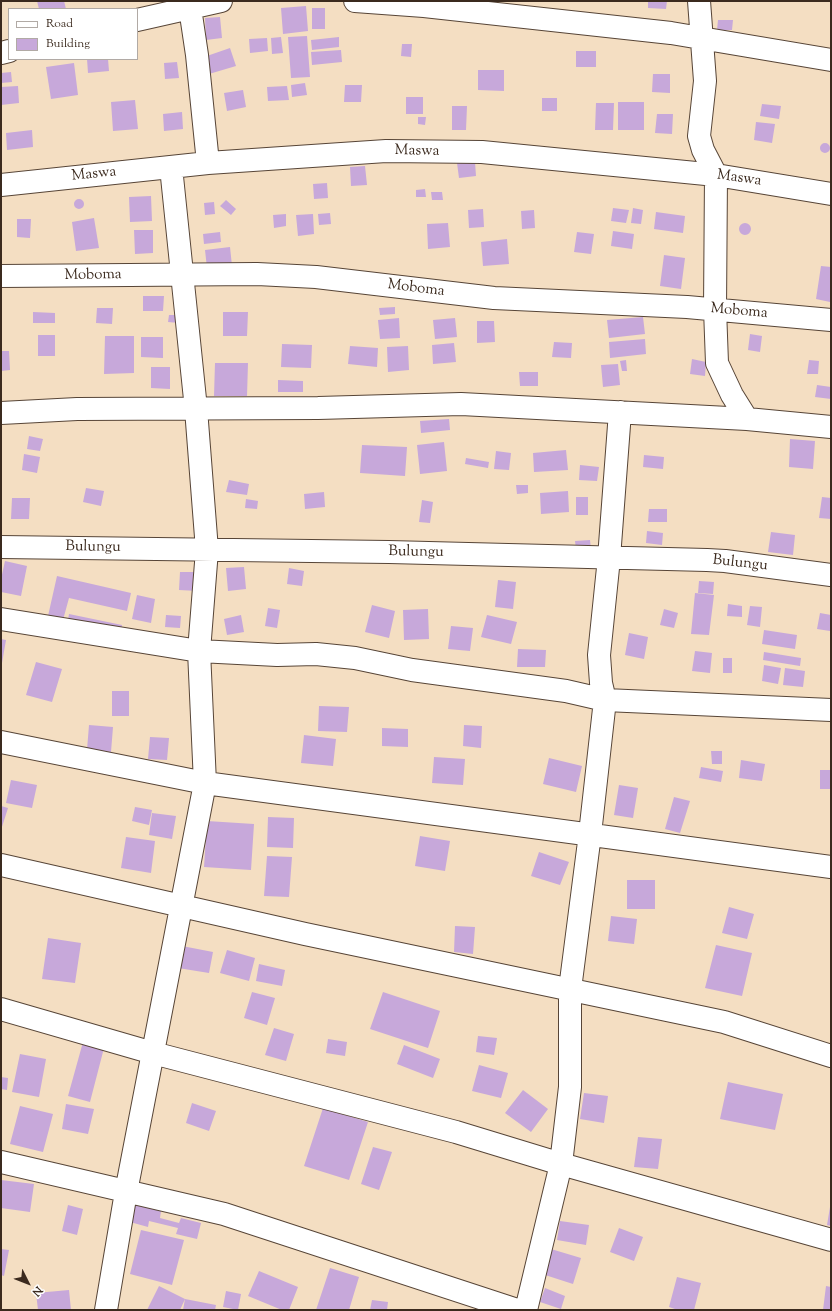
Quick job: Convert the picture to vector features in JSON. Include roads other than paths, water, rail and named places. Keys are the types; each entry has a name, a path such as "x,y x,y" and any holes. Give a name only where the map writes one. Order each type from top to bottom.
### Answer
{"street":[{"path":"138,20 221,1"},
{"path":"355,1 424,6 671,33 831,60"},
{"path":"699,1 705,81 699,136 703,150 716,175 715,309 717,363 732,395 748,419"},
{"path":"190,8 197,55 208,163"},
{"name":"Maswa","path":"1,185 208,163 386,151 482,152 716,175 831,194"},
{"path":"106,1310 126,1192 205,783 199,651 207,550 196,409 171,167"},
{"name":"Moboma","path":"1,276 257,274 316,277 494,298 715,309 831,320"},
{"path":"1,412 318,408 461,404 748,419 831,427"},
{"path":"526,1310 561,1164 570,1087 570,989 590,834 605,700 601,683 599,655 609,558 620,412"},
{"name":"Bulungu","path":"1,547 389,552 725,561 831,575"},
{"path":"1,619 199,651 278,655 316,654 355,658 412,670 566,691 605,700 831,710"},
{"path":"1,742 205,783 831,867"},
{"path":"1,865 312,935 724,1022 831,1056"},
{"path":"1,1009 153,1053 456,1132 561,1164 831,1240"},
{"path":"1,1162 224,1214 517,1310"}]}
